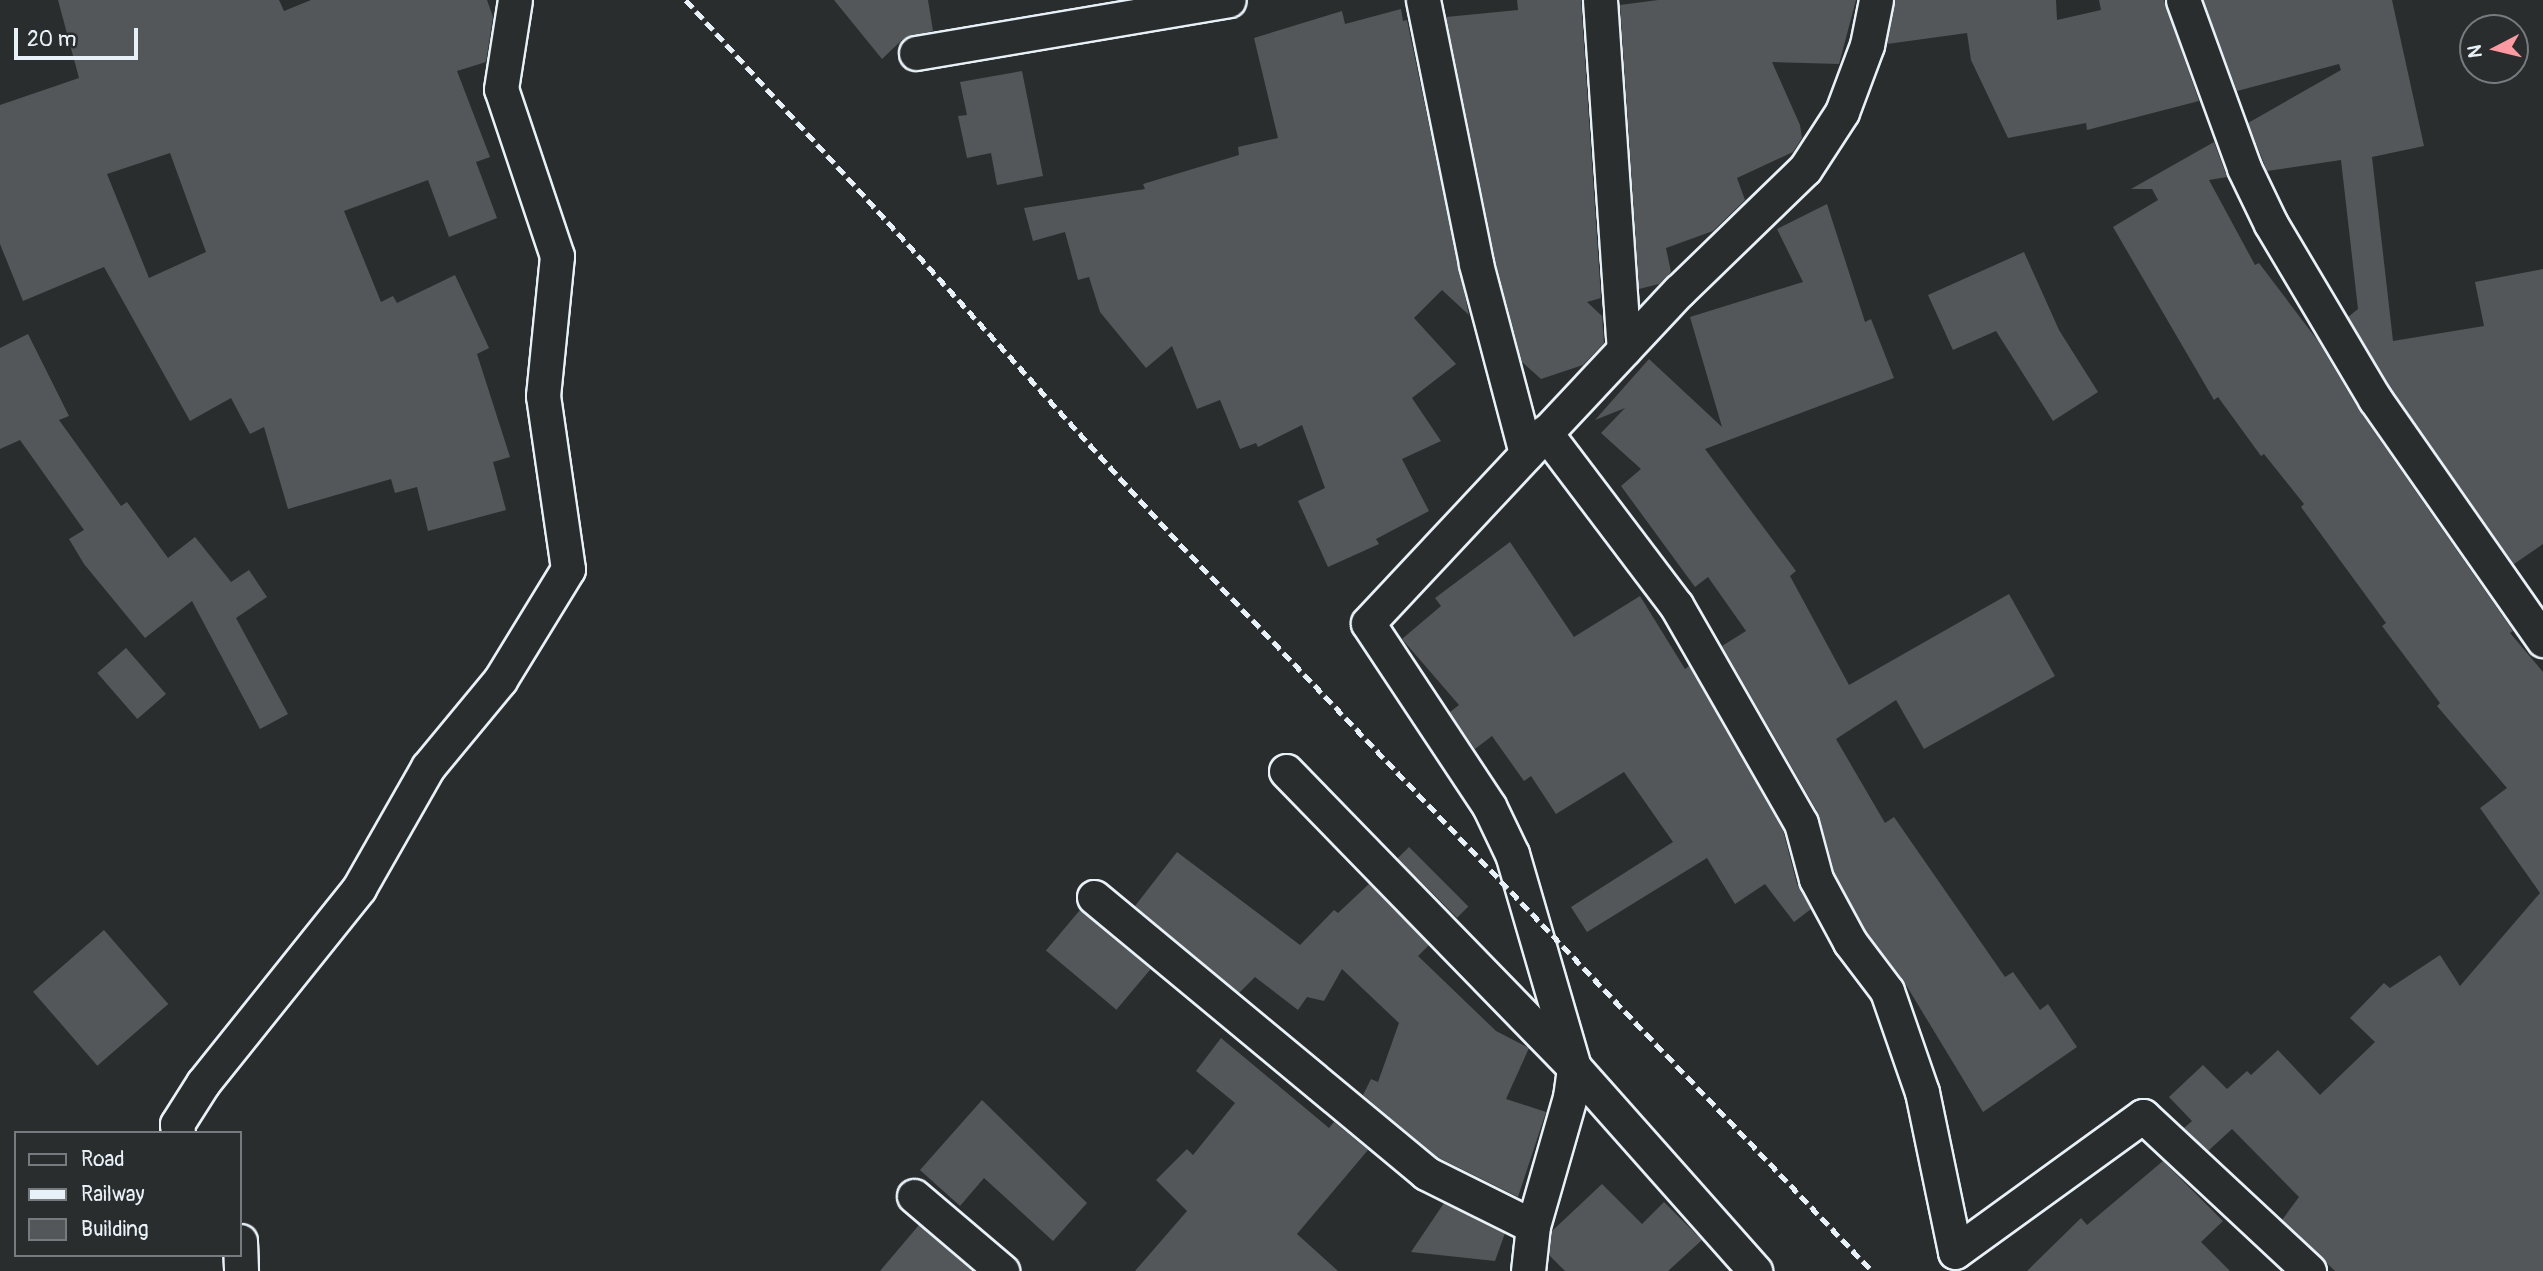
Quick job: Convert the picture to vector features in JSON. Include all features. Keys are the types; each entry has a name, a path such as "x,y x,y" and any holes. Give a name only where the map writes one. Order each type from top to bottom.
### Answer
{"street":[{"path":"178,1131 177,1124 203,1083 359,888 428,766 500,680 568,569 543,396 557,256 501,89 515,0"},
{"path":"916,53 1229,0"},
{"path":"1423,0 1476,264 1536,442 1676,605 1801,823 1816,878 1845,932 1887,991 1922,1092 1955,1252 2143,1116 2309,1271"},
{"path":"1600,0 1624,349"},
{"path":"1528,1271 1533,1226 1570,1097 1574,1067 1512,853 1489,806 1368,623 1624,349 1805,169 1842,112 1867,45 1876,0"},
{"path":"2183,0 2244,168 2271,224 2375,399 2543,640"},
{"path":"1286,772 1574,1067 1747,1268"},
{"path":"1094,897 1426,1173 1533,1226"},
{"path":"914,1196 1002,1271"}],"building":[{"path":"58,0 279,0 284,11 311,0 487,0 493,17 486,62 457,71 490,157 476,162 497,218 449,237 428,180 344,211 381,302 393,296 397,303 455,275 489,348 477,354 510,457 493,462 506,510 428,531 417,487 395,493 391,479 288,509 264,427 250,434 231,398 190,421 104,267 23,301 0,244 0,105 79,78","holes":["170,153 206,252 149,278 107,174"]},
{"path":"834,0 928,0 933,31 904,38 882,59"},
{"path":"1517,0 1581,0 1601,298 1587,302 1602,316 1604,343 1583,365 1541,379 1522,362 1495,260 1446,17 1518,10"},
{"path":"1658,0 1856,0 1839,64 1772,62 1800,125 1802,138 1793,152 1737,178 1745,200 1713,231 1666,248 1671,272 1659,284 1639,289 1620,5"},
{"path":"1895,0 2056,0 2057,20 2101,10 2099,0 2164,0 2199,101 2087,130 2086,123 2008,138 1971,60 1967,33 1887,44"},
{"path":"2203,0 2392,0 2424,146 2372,157 2393,341 2484,326 2475,282 2543,269 2543,544 2514,564 2391,389 2348,317 2358,309 2341,160 2267,171 2248,123 2341,70 2339,64 2237,91"},
{"path":"1401,9 1403,21 1407,20 1469,315 1442,290 1414,318 1456,364 1412,398 1441,441 1402,459 1429,511 1376,539 1379,544 1328,567 1298,501 1325,488 1302,425 1258,447 1256,443 1240,449 1220,400 1197,409 1172,346 1146,368 1100,312 1089,277 1078,280 1065,232 1033,241 1024,208 1145,189 1143,184 1239,155 1238,147 1278,138 1254,38 1342,11 1345,24"},
{"path":"1022,71 1043,176 997,185 991,153 967,158 958,116 967,115 960,82"},
{"path":"2214,142 2227,177 2209,180 2255,265 2259,263 2318,341 2359,410 2513,631 2510,633 2543,672 2543,1271 2335,1271 2282,1220 2299,1197 2232,1129 2208,1151 2184,1128 2192,1121 2169,1097 2203,1065 2227,1089 2247,1071 2251,1075 2278,1050 2320,1095 2375,1042 2350,1018 2384,983 2390,988 2440,955 2460,986 2540,893 2480,808 2507,788 2437,706 2440,703 2382,626 2386,623 2301,507 2304,504 2264,454 2261,456 2218,397 2214,400 2113,227 2158,200 2152,189 2131,189"},
{"path":"1827,204 1865,322 1871,319 1894,378 1705,449 1796,571 1790,576 1849,685 2009,594 2055,676 1924,749 1896,700 1836,739 1885,823 1894,817 2005,977 2013,972 2040,1010 2048,1004 2077,1047 1983,1112 1903,980 1866,932 1834,872 1818,813 1722,646 1746,631 1708,577 1695,587 1621,486 1641,469 1601,433 1625,408 1595,420 1649,359 1722,427 1690,317 1803,282 1777,229"},
{"path":"2024,252 2059,330 2098,392 2053,421 1996,331 1953,350 1928,295"},
{"path":"28,334 69,416 59,420 121,506 127,502 168,558 195,537 231,582 249,570 267,597 236,618 288,714 260,729 192,601 145,638 84,564 69,539 84,530 20,440 0,449 0,348"},
{"path":"1510,542 1574,637 1640,596 1685,669 1689,666 1783,830 1797,884 1811,909 1794,922 1765,884 1735,904 1707,858 1587,932 1571,907 1673,842 1624,772 1556,814 1531,776 1524,781 1492,736 1475,749 1450,712 1459,705 1402,639 1441,606 1435,598"},
{"path":"126,648 166,694 137,719 97,673"},
{"path":"1409,847 1468,906 1457,918 1398,858"},
{"path":"1177,852 1300,945 1334,910 1338,913 1369,884 1429,945 1418,956 1496,1031 1529,1048 1506,1099 1546,1112 1518,1197 1437,1157 1363,1095 1371,1079 1378,1082 1399,1023 1342,969 1324,1001 1307,997 1298,1010 1255,977 1239,993 1135,906"},
{"path":"1080,910 1150,969 1116,1010 1046,951"},
{"path":"104,930 168,1004 97,1066 33,992"},
{"path":"1221,1038 1329,1128 1334,1122 1368,1150 1297,1234 1338,1271 1135,1271 1187,1211 1156,1180 1187,1149 1193,1155 1235,1103 1196,1071"},
{"path":"982,1100 1087,1203 1053,1241 984,1178 960,1206 920,1170"},
{"path":"2163,1161 2223,1221 2201,1242 2230,1271 2027,1271 2081,1218 2087,1225"},
{"path":"1602,1184 1642,1224 1664,1202 1702,1240 1668,1271 1565,1271 1549,1255 1552,1231"},
{"path":"1444,1203 1505,1233 1495,1261 1411,1252"},
{"path":"919,1225 972,1271 880,1271"}],"railway":[{"path":"686,0 1180,544 1872,1271"}]}
